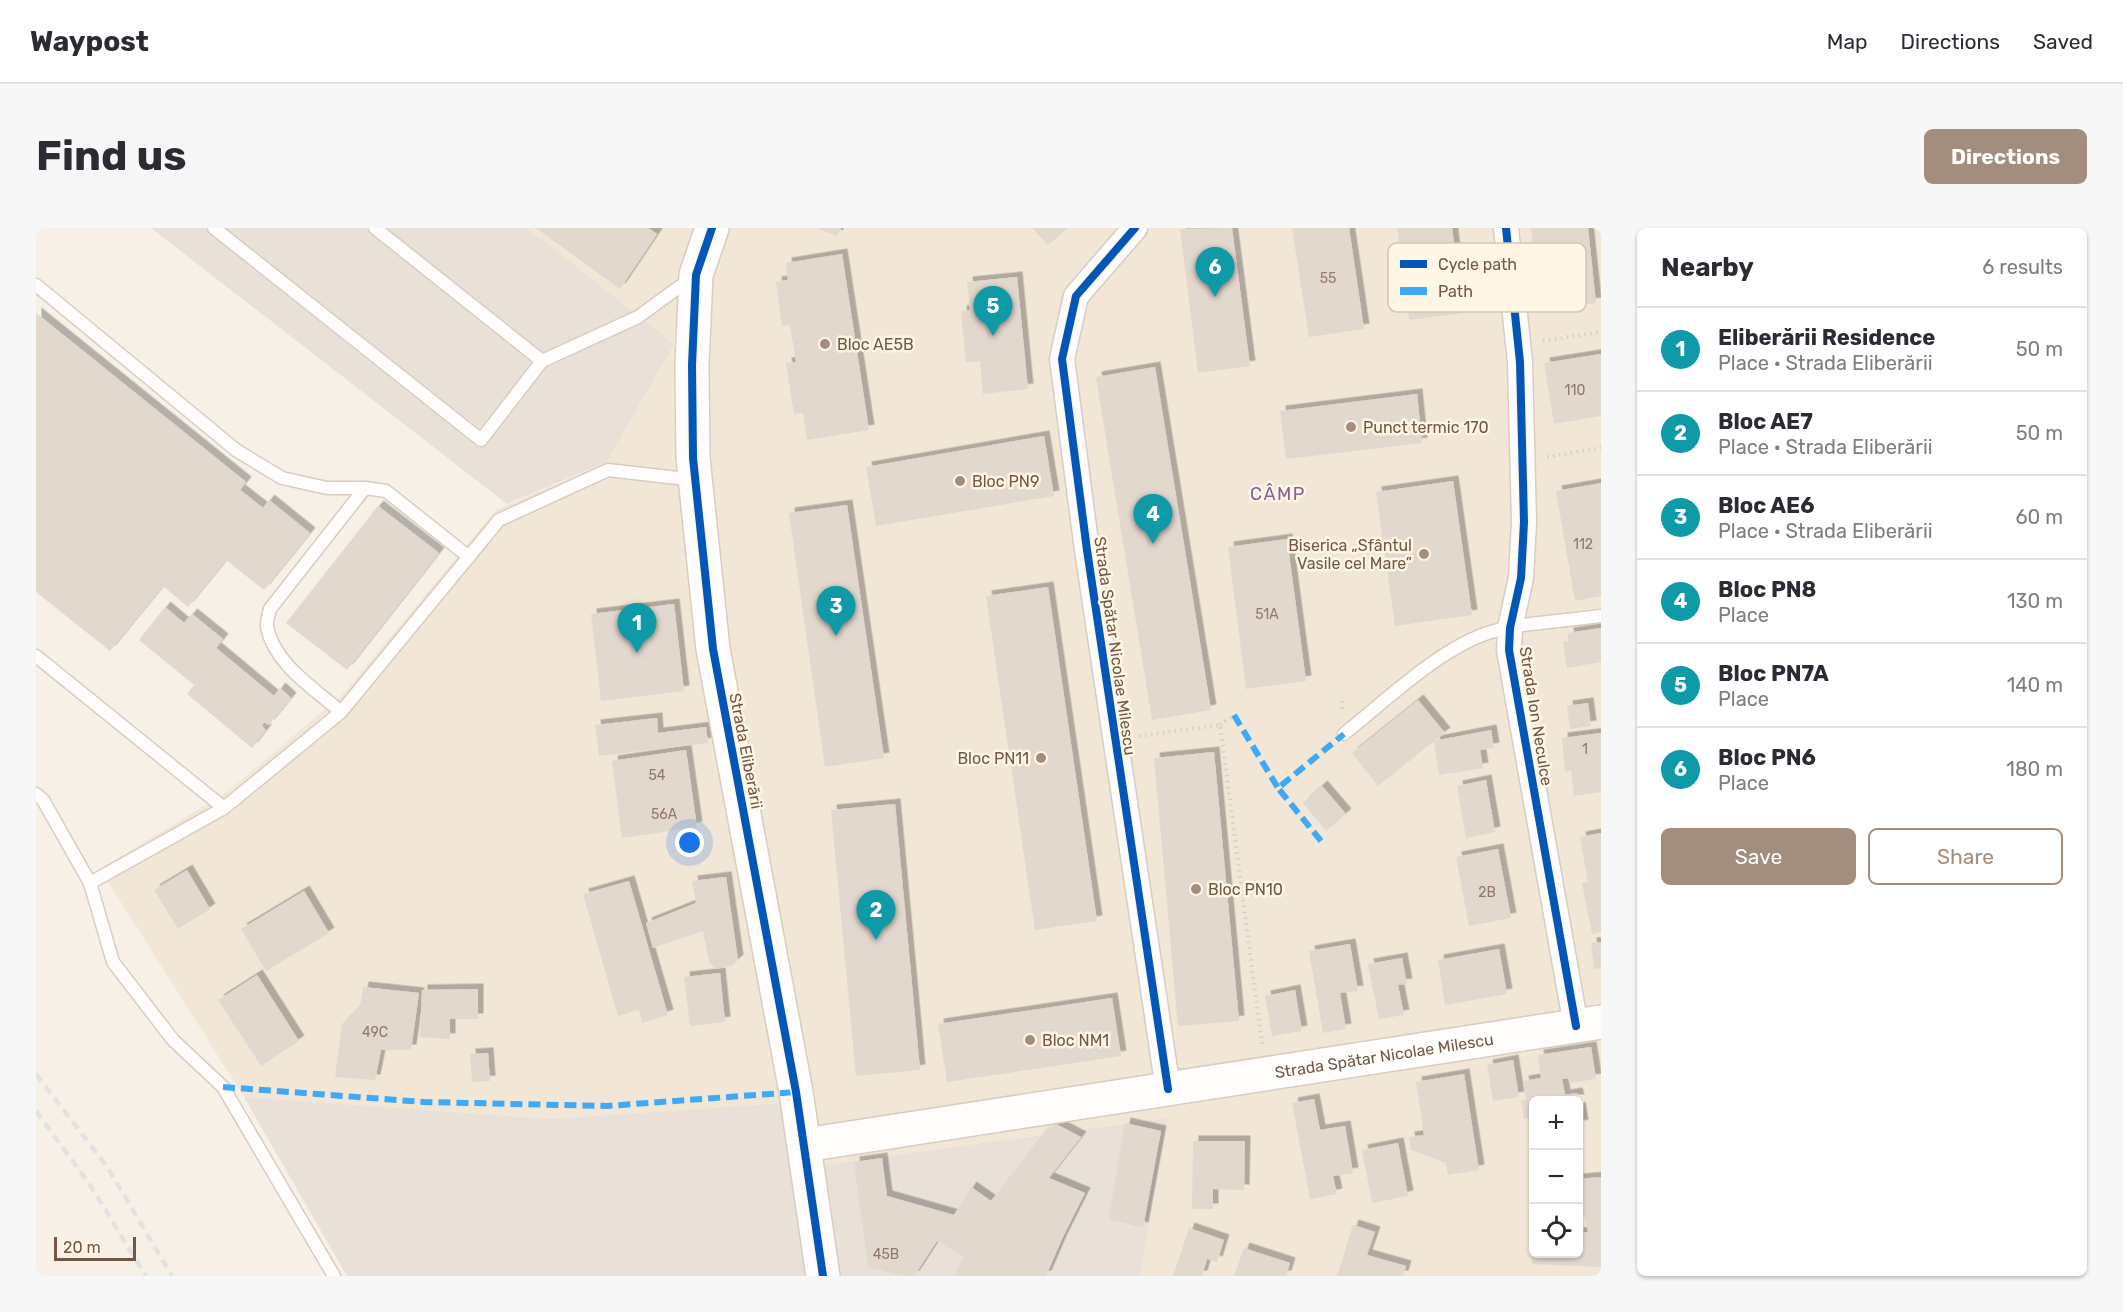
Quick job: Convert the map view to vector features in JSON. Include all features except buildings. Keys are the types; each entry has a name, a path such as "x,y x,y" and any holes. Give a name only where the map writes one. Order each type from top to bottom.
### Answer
{"street":[{"name":"Strada Eliberării","path":"712,228 696,275 692,365 693,458 713,649 805,1145 823,1276"},
{"name":"Strada Spătar Nicolae Milescu","path":"1135,228 1076,296 1062,359 1087,550 1168,1089"},
{"name":"Strada Ion Neculce","path":"1506,228 1508,243"},
{"name":"Strada Ion Neculce","path":"1515,312 1519,345 1524,522 1521,578 1510,628 1509,650 1588,1024"},
{"name":"Strada Spătar Nicolae Milescu","path":"805,1145 1588,1024"}],"lane":[{"path":"214,228 480,440 542,361 638,317 696,275"},
{"path":"375,228 542,361"},
{"path":"36,285 237,450 282,478 327,488 365,488 386,491 469,557"},
{"path":"90,883 224,808 341,712 499,520 608,470 696,480"},
{"path":"341,712 289,667 273,645 266,625 270,609 365,488"},
{"path":"1344,734 1445,653 1489,633 1510,628 1601,616"},
{"path":"36,656 224,808"},
{"path":"36,795 43,800 90,883 113,962 173,1040 223,1087 334,1276"}],"path":[{"path":"1519,345 1601,332"},
{"path":"1522,461 1601,448"},
{"path":"1115,739 1220,725 1234,715"},
{"path":"1220,725 1266,1074"}],"shaded area":[{"path":"151,228 527,228 674,344 606,462 507,504"},
{"path":"527,228 1601,228 1601,1276 1140,1276 1166,1118 822,1165 812,1101 551,1119 244,1097 100,869 227,792 342,695 496,510 606,462 638,317"},
{"path":"244,1097 551,1119 813,1101 823,1165 1167,1118 1140,1276 347,1276"}],"railway":[{"path":"36,1074 108,1168 172,1276"},
{"path":"36,1111 90,1185 146,1276"}],"marked path":[{"path":"1234,715 1278,788"},
{"path":"1321,841 1278,788 1344,734"},
{"path":"223,1087 424,1102 607,1106 796,1092"}],"cycle path":[{"path":"712,228 696,275 692,365 693,458 713,649 796,1092 823,1276"},
{"path":"1135,228 1076,296 1062,359 1087,550 1168,1089"},
{"path":"1506,228 1508,243"},
{"path":"1515,312 1520,362 1524,522 1521,578 1510,628 1509,650 1576,1026"}],"place":[{"name":"Bloc PN6","path":"1215,297"},
{"name":"Bloc PN7A","path":"993,336"},
{"name":"Bloc AE5B","path":"825,344"},
{"name":"Punct termic 170","path":"1351,427"},
{"name":"Bloc PN9","path":"960,481"},
{"name":"Bloc PN8","path":"1153,544"},
{"name":"Biserica „Sfântul Vasile cel Mare”","path":"1424,554"},
{"name":"Bloc AE6","path":"836,636"},
{"name":"Eliberării Residence","path":"637,653"},
{"name":"Bloc PN11","path":"1041,758"},
{"name":"Bloc PN10","path":"1196,889"},
{"name":"Bloc AE7","path":"876,940"},
{"name":"Bloc NM1","path":"1030,1040"}],"district":[{"name":"CÂMP","path":"1278,494"}]}
